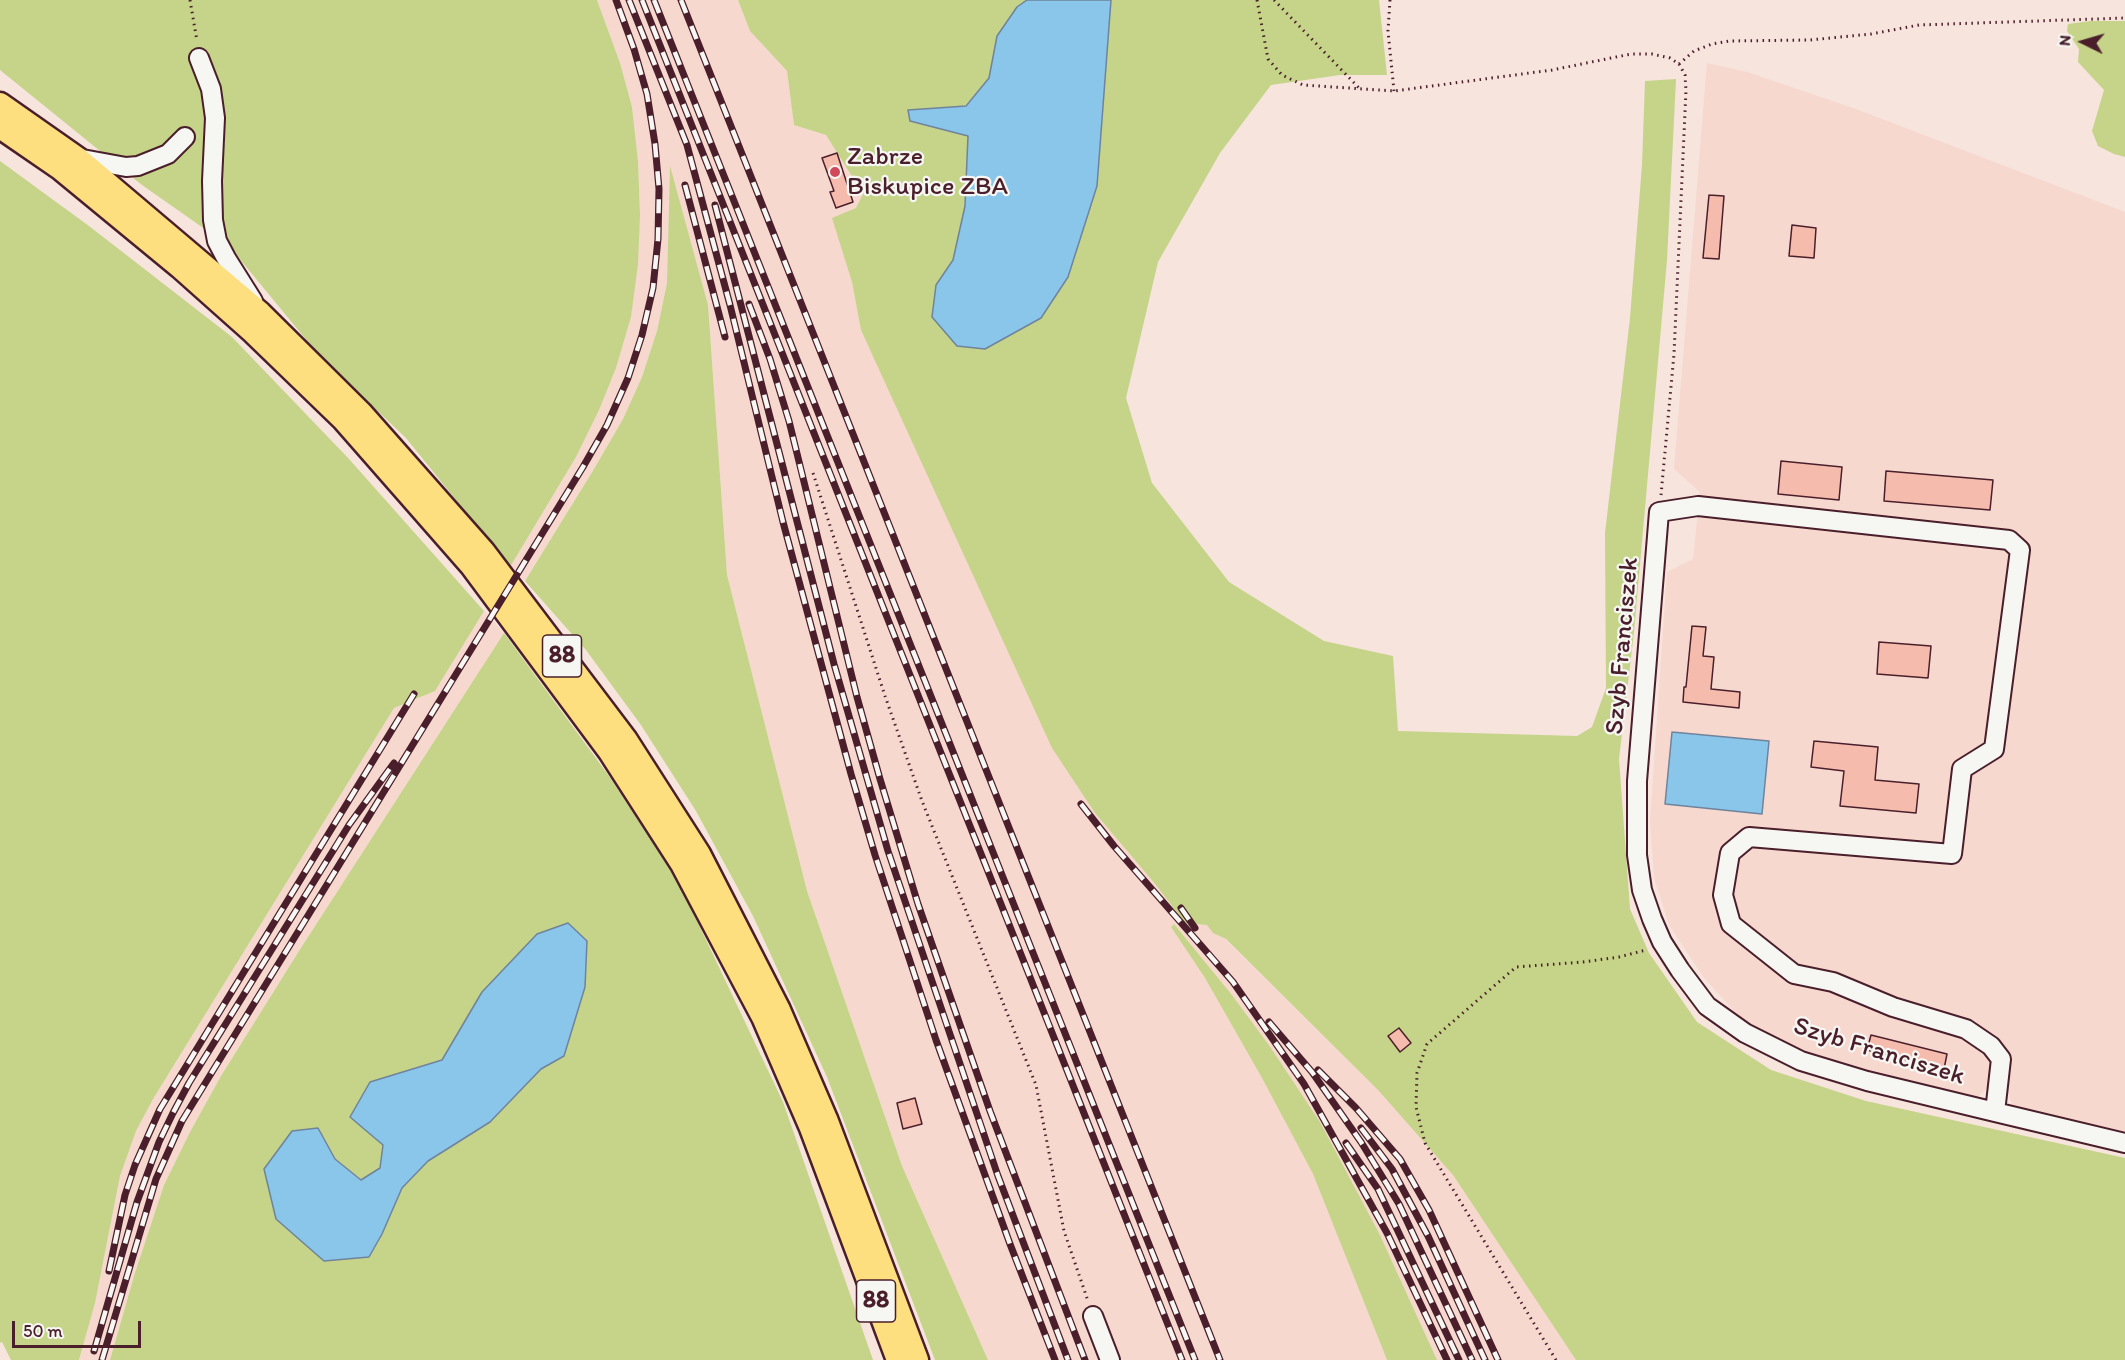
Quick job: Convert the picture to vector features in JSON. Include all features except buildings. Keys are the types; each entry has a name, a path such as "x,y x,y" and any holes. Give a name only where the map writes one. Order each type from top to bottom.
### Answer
{"main road":[{"name":"88","path":"0,104 77,158 260,313 361,413 483,551 626,740 699,854 740,930 779,1010 826,1119 917,1360"},
{"name":"88","path":"0,127 61,169 180,267 253,332 343,419 471,565 610,752 682,864 763,1017 811,1128 898,1360"}],"street":[{"path":"199,58 214,103 212,201 217,241 260,313"},
{"path":"77,158 126,167 138,165 168,154 184,137"},
{"path":"1659,512 1698,506 1710,507 2009,540 2020,550 1994,749 1962,769 1952,854 1749,837 1730,854 1723,895 1731,924 1794,974 1833,982 1893,1007 1966,1029 1991,1046 2001,1059 1995,1112"},
{"name":"Szyb Franciszek","path":"1659,512 1637,781 1635,820 1637,855 1642,890 1662,942 1707,1006 1745,1033 1802,1061 1867,1081 2125,1143"},
{"path":"1093,1316 1110,1360"}],"path":[{"path":"190,0 199,58"},
{"path":"1257,0 1268,59 1282,75 1303,85 1394,91 1552,70 1632,54 1652,54 1670,58 1679,64 1684,75 1686,90 1676,331 1659,512"},
{"path":"1274,0 1361,90"},
{"path":"1390,0 1388,32 1394,91"},
{"path":"1679,64 1694,51 1729,40 1810,39 1871,34 1919,25 2125,18"},
{"path":"813,473 885,696 922,801 1036,1084 1064,1231 1093,1316"},
{"path":"1556,1360 1425,1143 1416,1107 1417,1073 1427,1044 1516,967 1619,957 1642,952 1662,942"}],"shaded area":[{"path":"597,0 738,0 750,31 787,71 794,125 826,135 863,194 857,208 852,282 861,330 1095,813 1185,923 1207,925 1213,933 1225,939 1378,1090 1453,1175 1576,1360 1437,1360 1380,1235 1320,1122 1271,1048 1232,995 1174,924 1171,927 1205,978 1313,1174 1387,1360 988,1360 902,1166 807,891 727,575 708,305 670,169 667,283 657,331 642,377 623,419 525,581 510,567 576,457 599,410 616,368 631,317 640,215 638,161 632,107 620,63"},
{"path":"1707,63 1747,72 1856,109 2125,212 2125,1134 2013,1107 2008,1093 1987,1088 1976,1099 1806,1054 1745,1023 1704,978 1669,925 1654,878 1650,821 1667,572 1693,559 1700,492 1674,469"},
{"path":"484,611 504,633 299,951 221,1076 190,1132 164,1185 134,1276 110,1360 79,1360 95,1303 120,1176 136,1131 153,1099 394,708 435,691"}],"green space":[{"path":"0,0 597,0 620,63 632,107 638,161 640,215 638,264 631,317 616,368 599,410 576,457 510,567 406,438 318,354 229,246 142,185 0,70"},
{"path":"738,0 1027,0 1017,7 997,36 989,78 965,106 908,110 910,121 968,135 965,206 953,260 936,285 1041,318 1068,277 1097,186 1111,0 1379,0 1387,75 1340,75 1271,85 1220,153 1158,262 1126,398 1152,483 1229,582 1324,641 1393,656 1398,731 1577,736 1592,727 1606,688 1605,533 1630,318 1642,165 1645,81 1676,79 1667,260 1634,632 1619,759 1630,909 1649,953 1697,1022 1771,1070 1866,1101 2125,1158 2125,1360 1576,1360 1453,1175 1378,1090 1226,939 1213,933 1207,925 1185,923 1095,813 1052,748 861,330 852,282 832,218 856,208 863,194 826,135 794,125 787,71 750,31"},
{"path":"2125,21 2125,157 2098,146 2092,131 2104,90 2078,62 2079,49 2067,31 2068,24"},
{"path":"0,161 89,226 232,337 349,459 484,611 435,691 394,708 153,1099 136,1131 120,1176 95,1303 79,1360 11,1360 2,1342 0,1343"},
{"path":"670,166 708,305 727,575 807,891 902,1166 988,1360 935,1360 827,1077 753,916 696,811 641,725 586,650 525,581 623,419 642,377 657,331 667,283"},
{"path":"504,633 609,776 679,883 783,1102 873,1360 110,1360 134,1276 164,1185 221,1076","holes":["482,992 564,1056 541,1069 490,1122 428,1161 402,1188 382,1234 369,1257 318,1128 335,1159 362,1180 380,1168 383,1145 370,1082 442,1060"]},
{"path":"1174,924 1232,995 1271,1048 1320,1122 1380,1235 1437,1360 1387,1360 1313,1174 1205,978 1171,927"}],"water":[{"path":"1027,0 1111,0 1097,186 1068,277 1041,318 985,349 957,346 932,317 936,285 953,260 965,206 968,136 910,121 908,110 966,106 989,78 997,36 1017,7"},
{"path":"1672,732 1769,741 1762,814 1665,804"},
{"path":"568,923 587,941 585,987 564,1056 541,1069 490,1122 428,1161 402,1188 382,1234 369,1257 324,1261 276,1219 264,1169 292,1131 318,1128 335,1159 361,1180 380,1168 383,1145 350,1117 370,1082 442,1060 482,992 537,934"}],"railway":[{"path":"102,1360 156,1179 182,1121 583,467 607,425 628,378 642,335 653,288 658,239 659,189 647,94 616,0"},
{"path":"629,0 687,145 730,305 783,522 875,855 936,1040 1055,1360"},
{"path":"642,0 1182,1360"},
{"path":"654,0 1195,1360"},
{"path":"681,0 1220,1360"},
{"path":"685,185 725,337"},
{"path":"715,205 834,664 888,851 998,1176 1068,1360"},
{"path":"749,304 770,359 789,421 857,697 918,904 990,1111 1085,1360"},
{"path":"109,1271 125,1195 135,1165 160,1109 414,694"},
{"path":"94,1351 137,1202 159,1142 173,1113 189,1083 349,825 394,763"},
{"path":"1081,804 1114,846 1233,982 1304,1084 1387,1233 1447,1360"},
{"path":"1181,908 1195,928"},
{"path":"1269,1022 1312,1072 1361,1142 1399,1204 1472,1360"},
{"path":"1318,1070 1356,1108 1400,1159 1429,1210 1498,1360"},
{"path":"1361,1128 1392,1169 1428,1236 1485,1360"},
{"path":"1346,1143 1378,1189 1459,1360"}],"place":[{"name":"Zabrze Biskupice ZBA","path":"835,172"}]}
